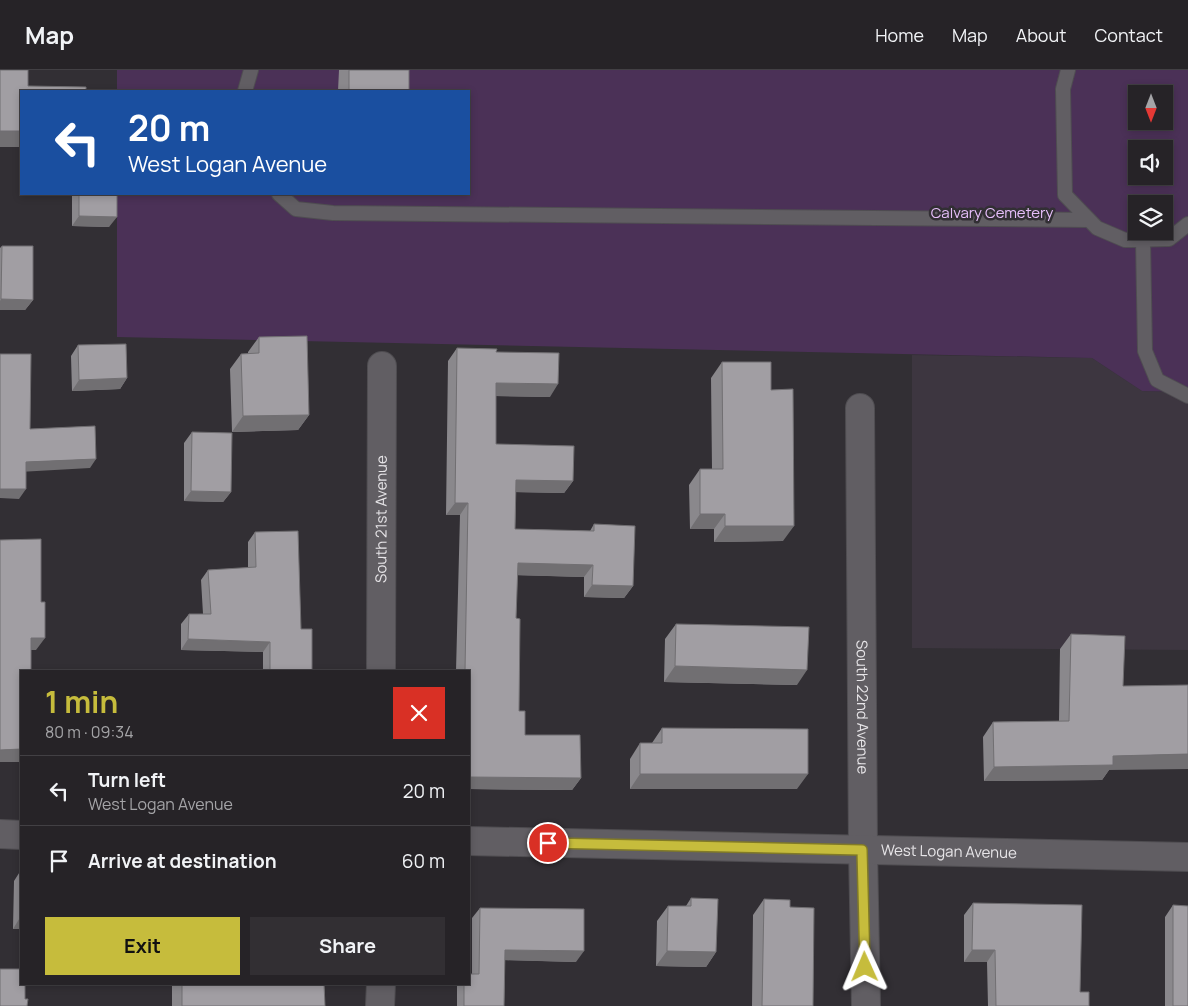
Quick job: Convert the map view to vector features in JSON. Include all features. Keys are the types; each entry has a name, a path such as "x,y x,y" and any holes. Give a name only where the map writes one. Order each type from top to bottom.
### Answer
{"street":[{"name":"South 21st Avenue","path":"381,670 382,366"},
{"name":"South 22nd Avenue","path":"860,408 862,850 866,1006"},
{"path":"0,834 20,834"},
{"name":"West Logan Avenue","path":"470,841 1188,857"},
{"path":"380,985 380,1006"}],"lane":[{"path":"245,90 251,70"},
{"path":"1068,70 1063,89 1065,195 1097,228 1128,240"},
{"path":"280,195 296,210 333,213 1090,220"},
{"path":"1173,236 1188,224"},
{"path":"1143,240 1145,351 1157,380 1188,396"}],"shaded area":[{"path":"912,355 1092,358 1142,391 1188,392 1188,650 912,648"}],"green space":[{"name":"Calvary Cemetery","path":"117,70 1188,70 1188,392 1142,391 1092,358 117,337 117,195 470,195 470,90 117,90"}],"building":[{"path":"0,70 28,70 28,86 86,87 86,90 20,90 20,131 0,131"},
{"path":"349,70 409,70 409,90 349,90"},
{"path":"79,195 117,195 117,217 79,216"},
{"path":"2,246 33,246 33,300 1,299"},
{"path":"307,336 309,415 243,416 241,354 259,353 259,337"},
{"path":"126,344 127,378 79,380 78,345"},
{"path":"457,348 497,349 496,352 559,353 558,384 496,383 496,444 574,446 573,481 516,480 515,529 594,531 594,524 635,526 633,586 592,585 593,565 518,563 516,618 520,619 519,711 525,711 525,735 580,735 581,778 470,777 470,670 465,670 468,503 455,503"},
{"path":"0,354 31,354 30,429 95,426 96,459 26,462 26,489 0,489"},
{"path":"722,362 771,362 771,390 793,389 794,526 725,526 725,514 700,514 700,469 723,469"},
{"path":"192,432 232,433 231,492 191,491"},
{"path":"298,531 301,629 312,629 312,670 270,670 270,642 188,639 189,614 211,614 208,570 256,567 255,532"},
{"path":"41,539 41,602 45,602 45,638 31,638 31,670 20,670 20,749 0,750 0,540"},
{"path":"676,624 809,627 807,670 675,666"},
{"path":"1071,634 1125,636 1123,686 1188,685 1188,754 1113,756 1113,765 994,767 993,722 1069,721"},
{"path":"662,728 808,729 808,774 640,774 640,743 662,743"},
{"path":"691,898 718,899 716,952 667,951 668,906 691,906"},
{"path":"764,899 790,900 790,907 814,908 813,1006 762,1006"},
{"path":"973,903 1082,905 1080,992 1089,992 1089,1006 996,1006 995,950 972,950"},
{"path":"1173,905 1188,906 1188,1006 1173,1006"},
{"path":"480,908 584,909 584,951 505,950 504,1006 464,1006 464,985 470,985 470,974 479,974"},
{"path":"0,969 20,969 20,985 25,985 25,999 28,999 27,1006 0,1006"},
{"path":"182,985 324,985 325,1006 182,1006"}],"route":[{"path":"548,843 862,850 865,967"}]}
